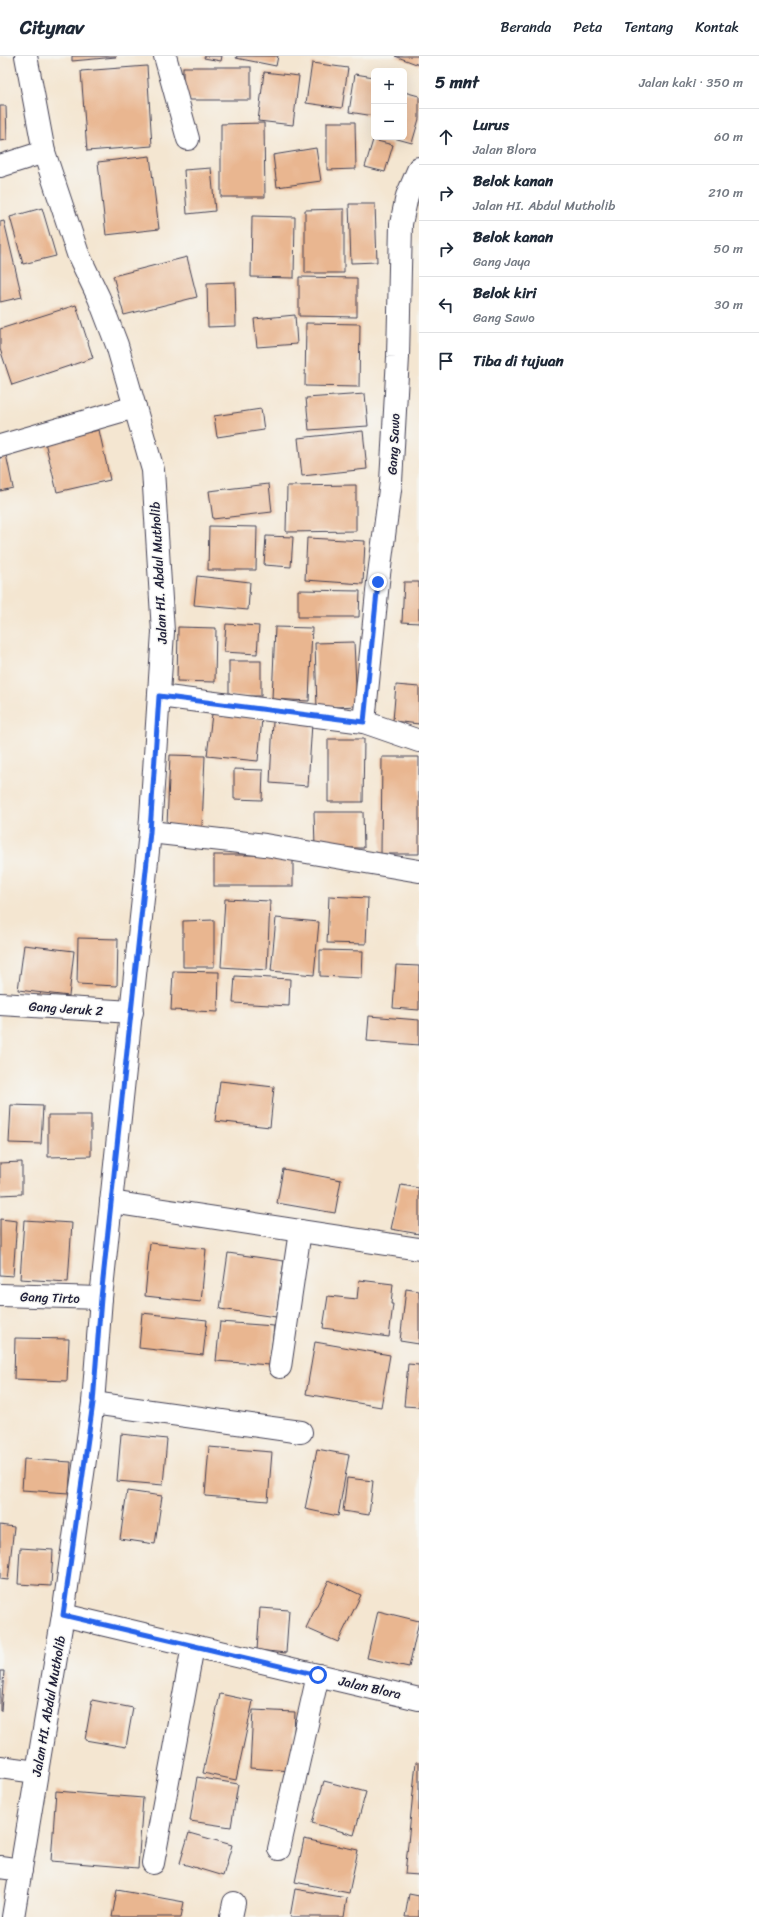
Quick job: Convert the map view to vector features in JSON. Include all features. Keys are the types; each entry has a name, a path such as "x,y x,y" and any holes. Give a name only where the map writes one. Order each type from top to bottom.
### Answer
{"street":[{"name":"Jalan HI. Abdul Mutholib","path":"13,1917 63,1615 93,1403 101,1298 150,832 163,632 153,470 117,345 99,298 78,254 44,152 26,56"},
{"path":"165,56 188,139"},
{"path":"0,166 44,152"},
{"name":"Gang Sawo","path":"364,722 378,582 391,482 398,357 401,224 407,196 419,168"},
{"path":"0,446 135,407"},
{"path":"159,696 364,722 419,741"},
{"path":"150,832 265,845 419,871"},
{"name":"Gang Jeruk 2","path":"0,1004 132,1012"},
{"path":"111,1202 419,1249"},
{"path":"280,1367 300,1231"},
{"name":"Gang Tirto","path":"0,1295 101,1298"},
{"path":"93,1403 301,1432"},
{"name":"Jalan Blora","path":"63,1615 419,1698"},
{"path":"153,1863 193,1646"},
{"path":"279,1849 318,1675"},
{"path":"0,1767 36,1772"},
{"path":"0,1867 21,1870"}],"building":[{"path":"72,56 116,56 116,57 72,61"},
{"path":"205,56 222,56 221,61 204,58"},
{"path":"237,56 278,56 276,66 236,58"},
{"path":"395,56 419,56 419,65"},
{"path":"312,63 348,68 342,108 306,103"},
{"path":"147,66 152,146 87,151 81,71"},
{"path":"183,67 251,67 251,100 183,100"},
{"path":"264,72 299,76 293,125 258,121"},
{"path":"355,74 371,77 371,116 349,112"},
{"path":"407,93 419,96 419,119 412,143 401,140 407,140"},
{"path":"0,106 6,106 7,140 0,141"},
{"path":"327,122 355,122 356,169 327,170"},
{"path":"264,123 265,197 221,197 221,124"},
{"path":"373,140 393,145 385,172 365,167"},
{"path":"316,148 321,181 277,187 273,155"},
{"path":"150,156 159,229 106,235 98,162"},
{"path":"211,168 215,211 187,214 184,170"},
{"path":"349,204 375,204 377,262 351,263"},
{"path":"42,208 56,256 23,264 10,217"},
{"path":"344,209 344,273 305,273 305,210"},
{"path":"252,216 295,217 294,278 251,277"},
{"path":"4,221 22,297 0,302 0,222"},
{"path":"187,257 197,297 124,315 113,276"},
{"path":"299,277 357,278 357,317 299,316"},
{"path":"235,282 236,326 208,327 207,283"},
{"path":"76,305 93,358 12,385 0,349 0,329"},
{"path":"295,315 297,344 257,347 254,319"},
{"path":"306,323 360,324 359,387 305,386"},
{"path":"365,394 368,426 309,430 306,398"},
{"path":"261,409 264,430 217,437 214,416"},
{"path":"99,430 110,480 57,492 45,442"},
{"path":"363,431 367,469 302,476 298,438"},
{"path":"6,454 13,488 0,491 0,456"},
{"path":"269,484 272,512 213,519 209,491"},
{"path":"356,485 356,531 286,532 287,486"},
{"path":"209,526 257,527 256,570 208,570"},
{"path":"266,536 293,537 291,567 264,565"},
{"path":"307,538 365,541 363,584 305,580"},
{"path":"197,576 250,582 248,610 194,605"},
{"path":"404,582 419,582 419,623 402,622"},
{"path":"298,590 360,591 359,617 298,617"},
{"path":"226,624 259,626 257,654 224,652"},
{"path":"178,627 216,628 215,682 177,681"},
{"path":"275,627 312,628 309,701 272,699"},
{"path":"354,642 357,706 317,708 315,643"},
{"path":"229,661 261,661 261,696 229,696"},
{"path":"396,685 419,687 419,724 393,721"},
{"path":"212,714 262,719 258,761 207,756"},
{"path":"273,721 312,723 308,786 270,783"},
{"path":"328,739 364,739 363,802 328,802"},
{"path":"170,755 205,756 202,827 167,825"},
{"path":"382,757 419,757 419,854 381,854"},
{"path":"234,769 263,770 262,800 234,799"},
{"path":"314,812 363,812 364,848 315,848"},
{"path":"214,855 293,855 293,886 214,886"},
{"path":"329,896 368,898 366,944 327,943"},
{"path":"225,899 270,901 267,970 221,967"},
{"path":"276,918 319,922 314,975 271,971"},
{"path":"214,920 214,967 183,967 183,921"},
{"path":"78,938 118,939 117,986 77,984"},
{"path":"24,945 74,951 69,996 18,990"},
{"path":"320,950 363,951 362,978 320,976"},
{"path":"396,965 419,966 419,1010 393,1008"},
{"path":"173,971 219,972 218,1012 171,1010"},
{"path":"235,976 290,979 289,1006 233,1003"},
{"path":"369,1016 419,1020 419,1045 367,1041"},
{"path":"220,1081 274,1087 270,1127 215,1121"},
{"path":"11,1105 43,1106 41,1144 9,1143"},
{"path":"48,1115 91,1115 91,1156 48,1157"},
{"path":"22,1162 22,1194 0,1195 0,1163"},
{"path":"283,1169 341,1180 335,1213 277,1203"},
{"path":"401,1185 419,1188 419,1234 391,1229"},
{"path":"0,1219 17,1221 13,1276 0,1275"},
{"path":"24,1220 72,1223 68,1282 20,1279"},
{"path":"150,1243 206,1249 201,1302 145,1296"},
{"path":"228,1253 284,1261 276,1317 220,1309"},
{"path":"359,1280 393,1284 391,1304 393,1304 389,1337 323,1328 328,1296 357,1299"},
{"path":"406,1289 419,1291 419,1344 400,1341"},
{"path":"142,1313 207,1320 203,1355 139,1348"},
{"path":"220,1322 274,1326 270,1365 216,1361"},
{"path":"15,1338 69,1339 67,1381 14,1379"},
{"path":"315,1342 390,1355 381,1407 306,1394"},
{"path":"408,1364 419,1365 419,1407 404,1406"},
{"path":"121,1434 167,1439 163,1485 117,1481"},
{"path":"209,1447 272,1452 268,1501 205,1496"},
{"path":"317,1449 349,1455 338,1516 305,1509"},
{"path":"24,1459 71,1462 69,1493 22,1490"},
{"path":"347,1478 373,1481 369,1515 343,1511"},
{"path":"127,1491 162,1496 155,1544 120,1539"},
{"path":"0,1525 14,1527 8,1580 0,1579"},
{"path":"20,1548 53,1550 51,1586 18,1584"},
{"path":"329,1580 361,1595 338,1642 306,1628"},
{"path":"260,1608 289,1610 286,1653 257,1650"},
{"path":"378,1611 419,1621 409,1667 367,1658"},
{"path":"0,1671 4,1671 1,1711 0,1711"},
{"path":"220,1694 253,1701 236,1780 203,1773"},
{"path":"92,1700 133,1708 126,1747 85,1740"},
{"path":"253,1710 295,1712 292,1771 250,1768"},
{"path":"416,1762 419,1762 419,1875 405,1874"},
{"path":"197,1777 238,1784 231,1827 190,1821"},
{"path":"324,1781 366,1792 354,1835 312,1823"},
{"path":"56,1791 143,1798 138,1868 51,1861"},
{"path":"189,1833 232,1845 223,1876 180,1863"},
{"path":"304,1839 358,1850 349,1893 295,1882"},
{"path":"295,1889 347,1898 344,1917 290,1917"},
{"path":"117,1890 184,1902 181,1917 112,1917"},
{"path":"409,1894 419,1896 419,1917 405,1917"}],"route":[{"path":"318,1675 63,1615 93,1403 101,1298 150,832 159,696 364,722 378,582"}]}
